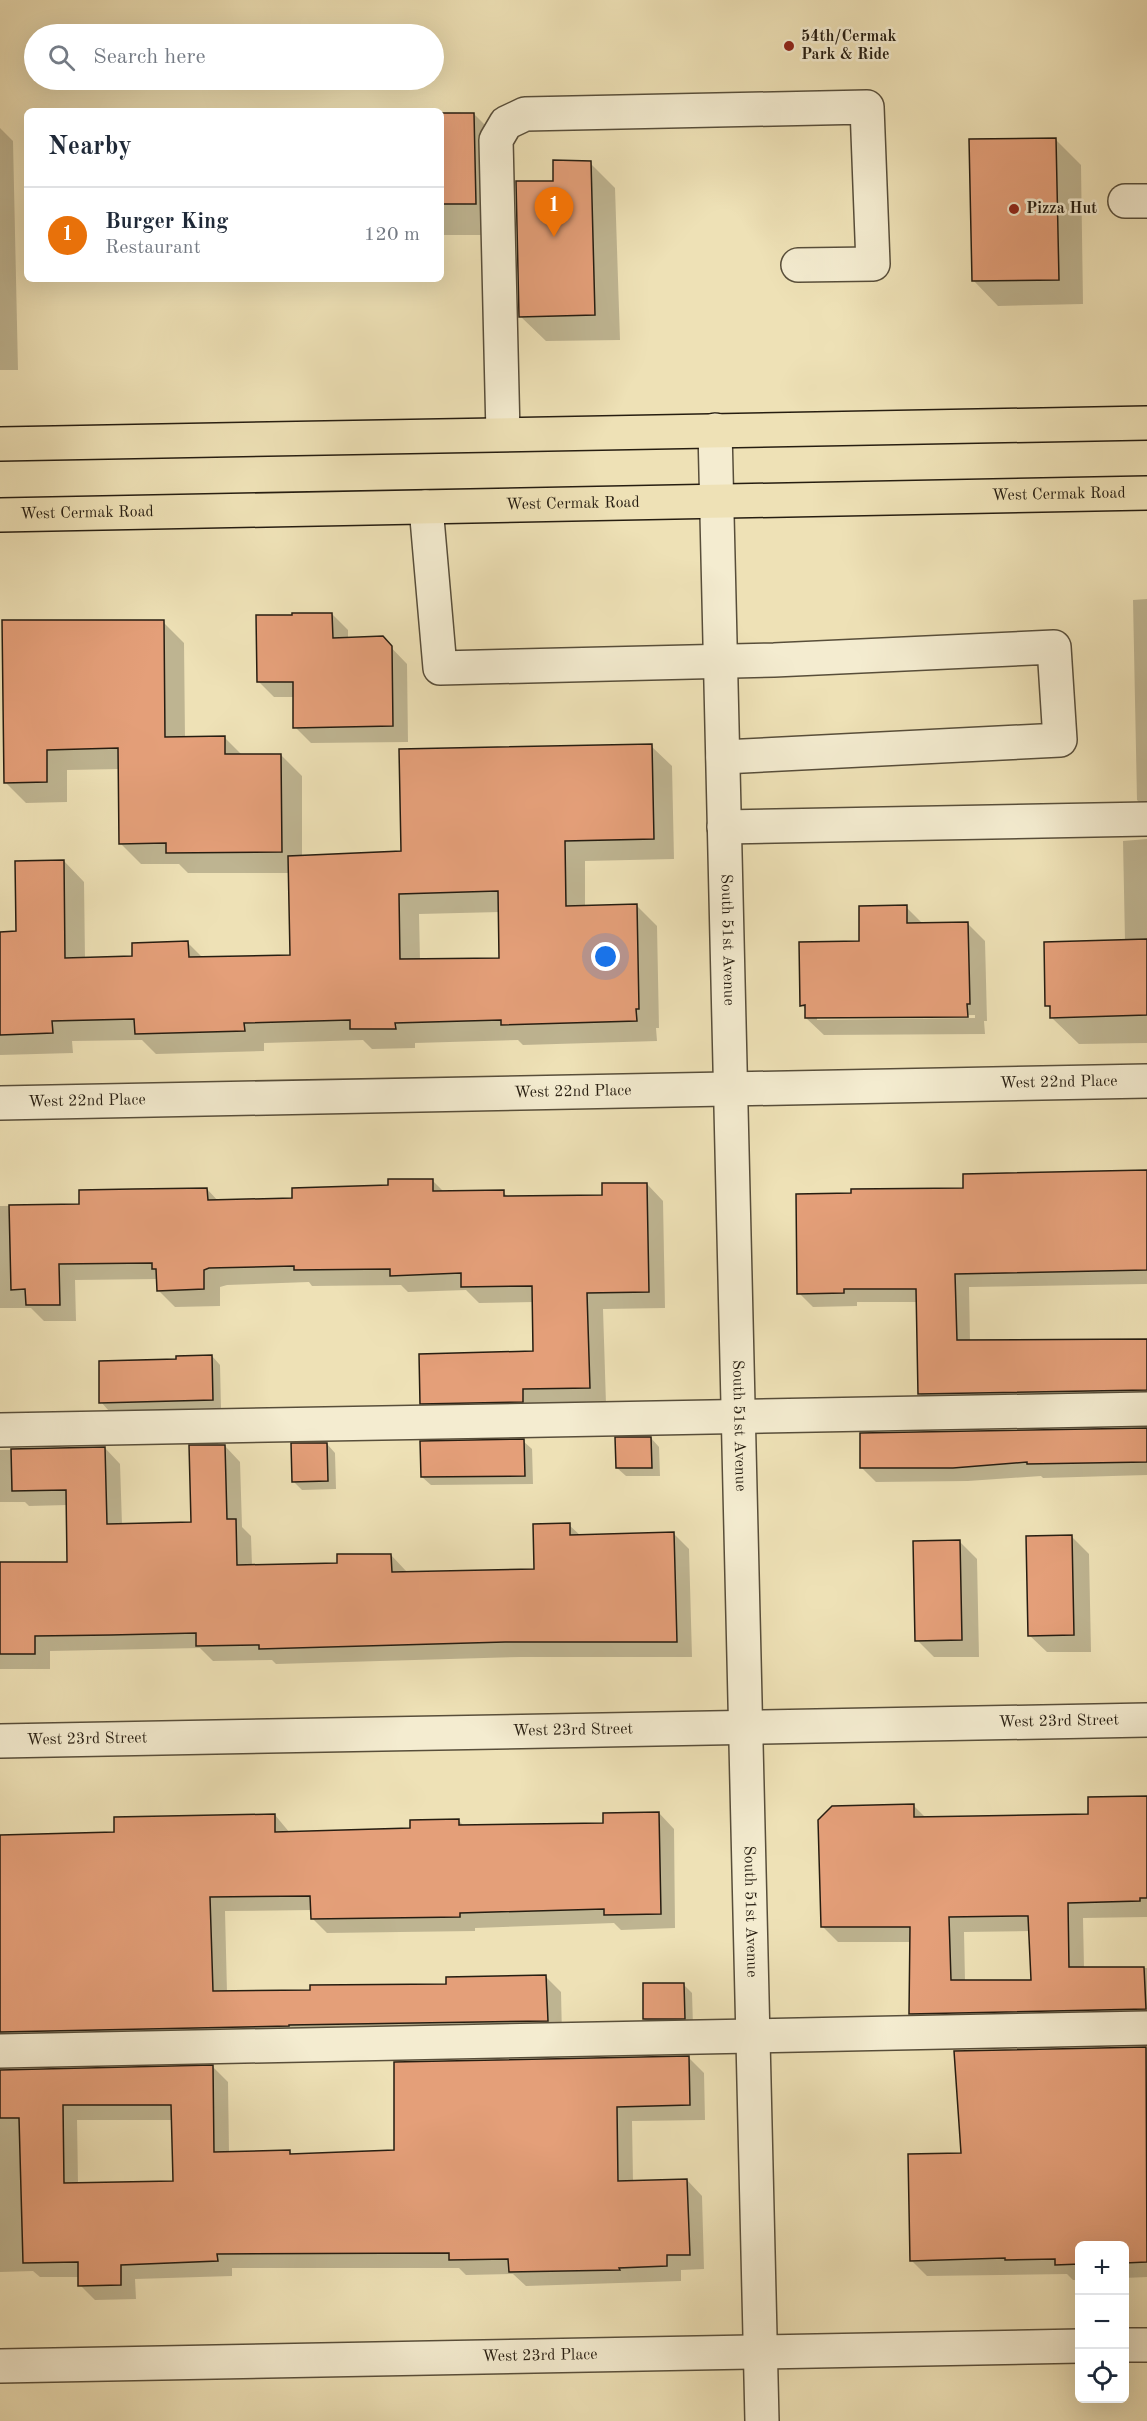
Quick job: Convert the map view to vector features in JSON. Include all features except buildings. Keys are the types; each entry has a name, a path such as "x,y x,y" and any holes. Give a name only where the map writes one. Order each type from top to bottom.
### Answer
{"main road":[{"path":"0,444 1147,423"},
{"name":"West Cermak Road","path":"0,515 1147,493"}],"street":[{"path":"503,434 496,141 506,123 525,114 867,107 873,264 798,265"},
{"name":"South 51st Avenue","path":"715,430 762,2421"},
{"path":"426,507 440,668 720,662 1054,647 1060,740 723,757"},
{"path":"724,827 1147,819"},
{"name":"West 22nd Place","path":"0,1103 1147,1081"},
{"path":"0,1430 1147,1408"},
{"name":"West 23rd Street","path":"0,1741 1147,1720"},
{"path":"0,2051 1147,2028"},
{"path":"1129,2345 1147,2345"},
{"name":"West 23rd Place","path":"0,2366 1075,2346"}],"place":[{"name":"54th/Cermak Park & Ride","path":"789,46"},
{"name":"Pizza Hut","path":"1014,209"},
{"name":"Burger King","path":"554,237"}]}
